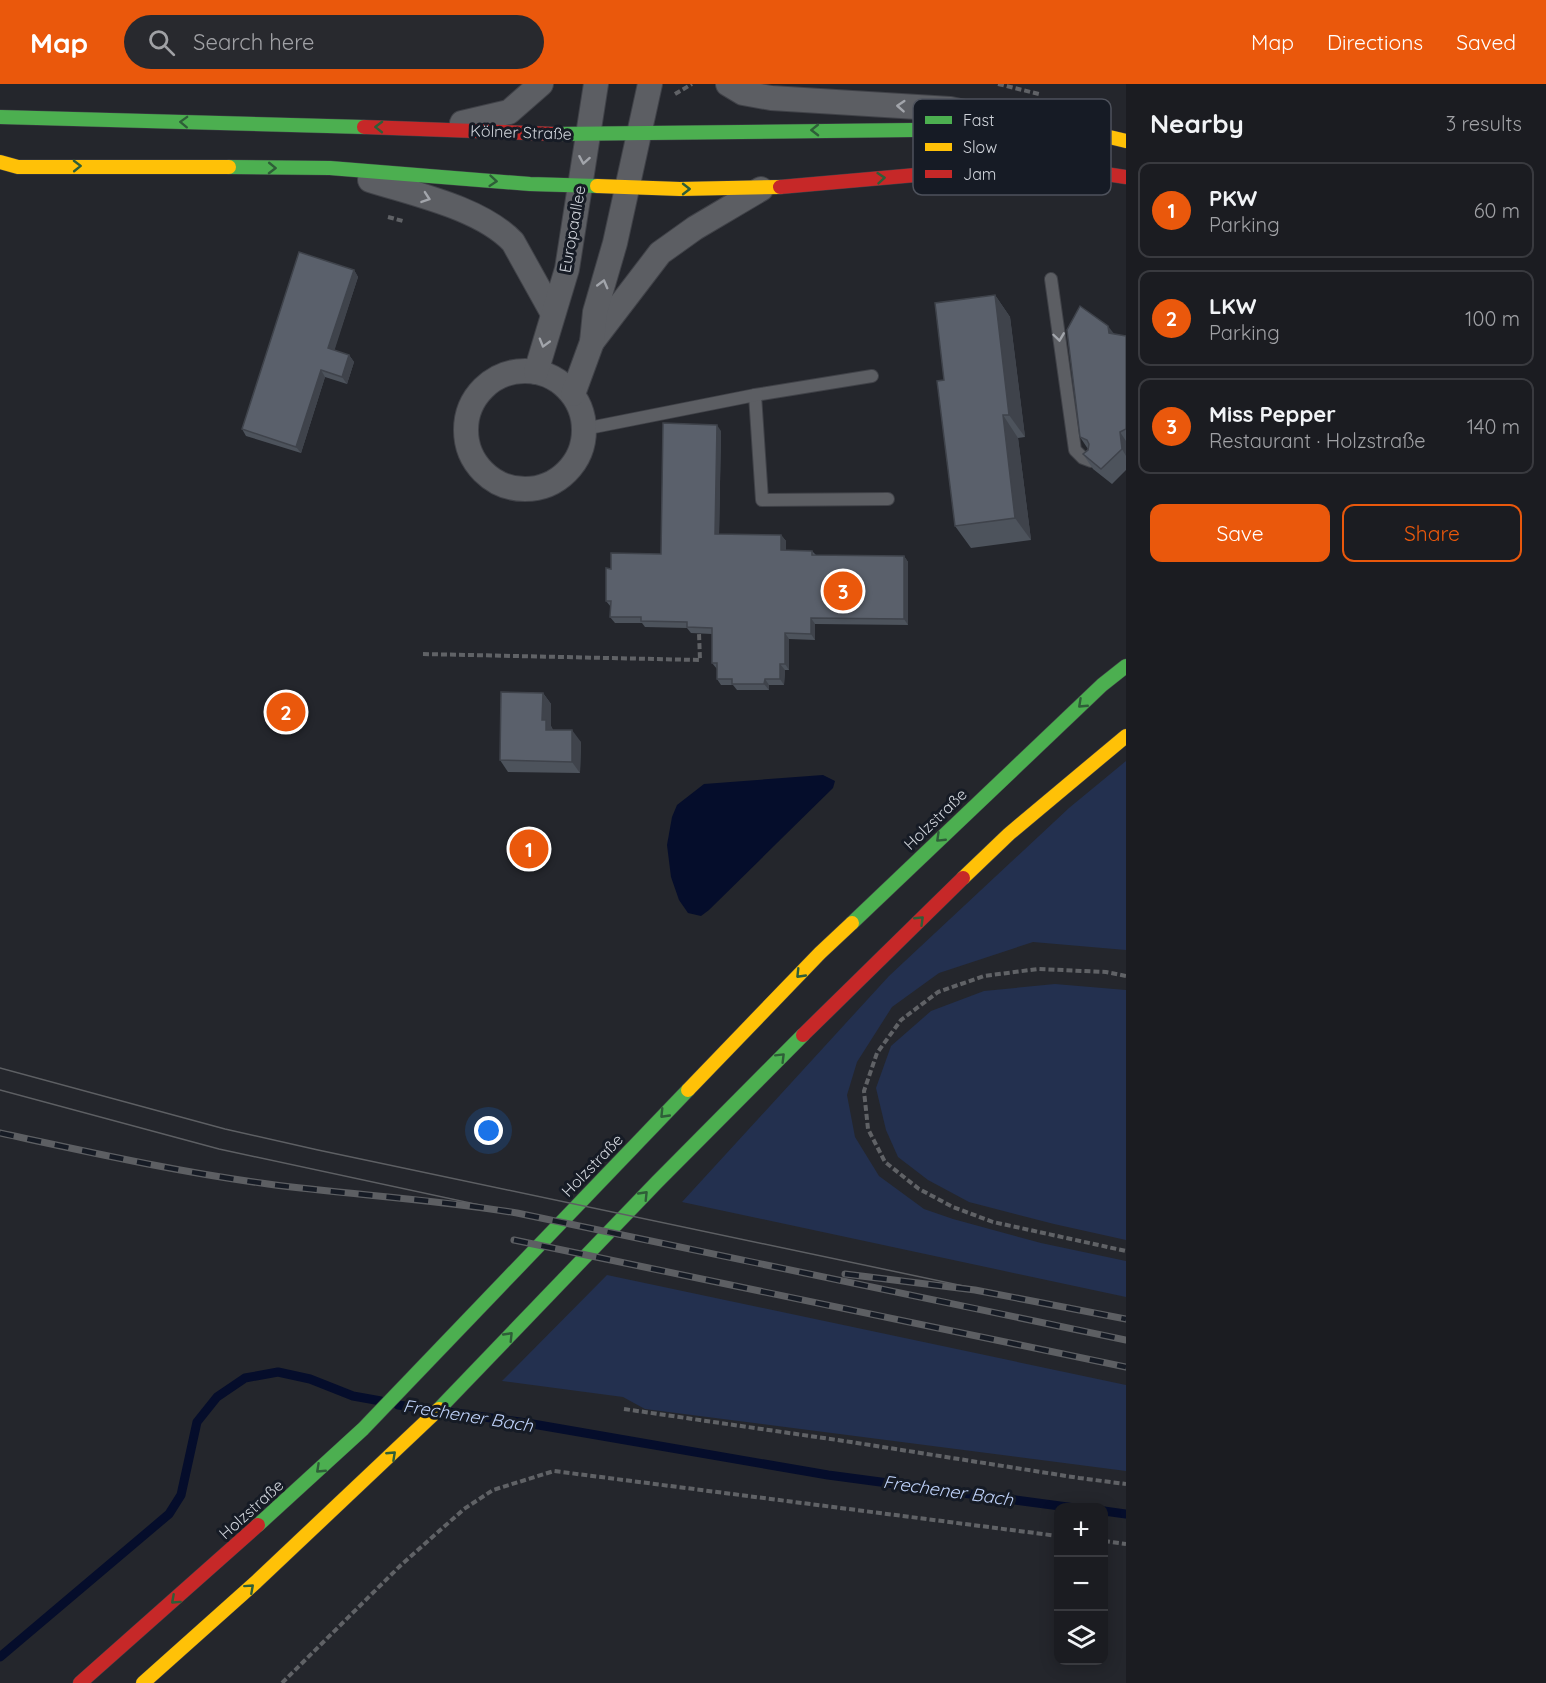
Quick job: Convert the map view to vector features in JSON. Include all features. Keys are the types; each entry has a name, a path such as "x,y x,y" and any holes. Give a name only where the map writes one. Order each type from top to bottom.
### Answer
{"main road":[{"name":"Kölner Straße","path":"0,117 540,134 913,130"},
{"name":"Kölner Straße","path":"1111,137 1126,141"},
{"path":"0,162 18,167 330,168 579,187 628,188 761,189 913,176"},
{"path":"1111,175 1126,177"},
{"name":"Holzstraße","path":"80,1683 239,1543 363,1429 820,953 1093,693 1126,666"},
{"path":"143,1683 256,1582 411,1437 657,1182 1009,834 1126,736"}],"street":[{"path":"437,129 509,112 541,84"},
{"name":"Europaallee","path":"536,372 567,269 596,84"},
{"path":"573,394 592,342 596,312 628,188 651,84"},
{"name":"Kölner Straße","path":"728,84 743,93 771,98 913,107"},
{"path":"330,168 424,197 481,218 505,233 513,242 553,314"},
{"path":"592,342 660,253 695,228 761,189"},
{"path":"515,371 536,372 554,378 573,394 584,418 582,447 575,463 557,480 539,489 519,490 496,482 473,460 465,432 467,413 475,396 484,386 498,377 515,371"}],"lane":[{"path":"1051,279 1075,450 1083,458 1091,461"},
{"path":"585,429 755,395 872,376"},
{"path":"755,395 762,500 888,499"}],"path":[{"path":"387,216 407,221"},
{"path":"423,654 700,660 699,633"},
{"path":"1126,976 1106,972 1038,969 984,976 938,992 901,1020 877,1053 864,1092 868,1129 885,1162 919,1189 953,1207 993,1222 1126,1251"},
{"path":"624,1409 1126,1484"},
{"path":"282,1683 401,1565 464,1509 493,1490 554,1472 1054,1535"},
{"path":"1108,1542 1126,1544"}],"shaded area":[{"path":"1126,761 1126,950 1033,942 939,973 892,1007 857,1062 847,1095 855,1137 879,1176 924,1209 1041,1243 1126,1261 1126,1297 682,1202 889,976 1069,808"},
{"path":"823,775 835,781 833,788 709,910 701,916 688,913 679,900 671,877 667,845 672,817 677,805 704,784"},
{"path":"1055,984 1126,990 1126,1240 969,1202 928,1180 898,1157 886,1130 876,1088 891,1046 931,1011 984,991"},
{"path":"607,1275 1126,1385 1126,1471 645,1409 623,1397 502,1381"}],"building":[{"path":"299,252 354,270 328,348 349,355 342,377 321,370 296,447 242,429"},
{"path":"995,295 1009,415 1003,415 1015,518 955,526 937,381 944,380 935,303"},
{"path":"1080,306 1108,326 1109,333 1126,336 1126,429 1120,432 1122,449 1101,469 1083,454 1088,450 1089,444 1087,440 1080,437 1067,330"},
{"path":"663,423 717,425 715,534 781,535 781,550 812,551 812,555 904,556 904,619 811,618 811,634 785,633 785,664 780,664 780,679 765,679 764,684 732,684 732,679 717,679 717,663 712,663 712,628 687,627 687,622 641,621 641,617 610,617 611,601 606,601 606,568 611,569 611,553 661,554"},
{"path":"501,692 543,693 542,720 546,720 546,730 572,730 572,762 500,760"}],"waterway":[{"name":"Frechener Bach","path":"0,1657 169,1514 181,1495 197,1422 217,1397 245,1378 278,1372 310,1379 353,1396 381,1401"},
{"name":"Frechener Bach","path":"398,1405 428,1409"},
{"name":"Frechener Bach","path":"448,1412 527,1423 828,1475 1054,1505"},
{"name":"Frechener Bach","path":"1108,1512 1126,1514"}],"tram line":[{"path":"0,1068 225,1129 318,1150 1035,1301"},
{"path":"0,1090 219,1149 517,1213"}],"railway":[{"path":"0,1133 201,1174 299,1188 455,1204 517,1213 1126,1340"},
{"path":"514,1240 1126,1367"},
{"path":"845,1274 975,1290 1126,1319"}],"traffic: fast":[{"path":"0,117 364,127"},
{"path":"555,134 913,130"},
{"path":"229,167 330,168 530,184 597,186"},
{"path":"852,923 1102,685 1126,666"},
{"path":"439,1409 657,1182 803,1035"},
{"path":"258,1525 363,1429 688,1090"}],"traffic: slow":[{"path":"1111,138 1126,141"},
{"path":"0,162 18,167 229,167"},
{"path":"597,186 680,189 780,187"},
{"path":"963,878 1009,834 1126,736"},
{"path":"688,1090 820,953 852,923"},
{"path":"143,1683 256,1582 439,1409"}],"traffic: jam":[{"path":"364,127 555,134"},
{"path":"780,187 913,175"},
{"path":"1111,175 1126,177"},
{"path":"803,1035 963,878"},
{"path":"80,1683 258,1525"}],"place":[{"name":"Miss Pepper","path":"843,591"},
{"name":"LKW","path":"286,712"},
{"name":"PKW","path":"529,849"}]}
